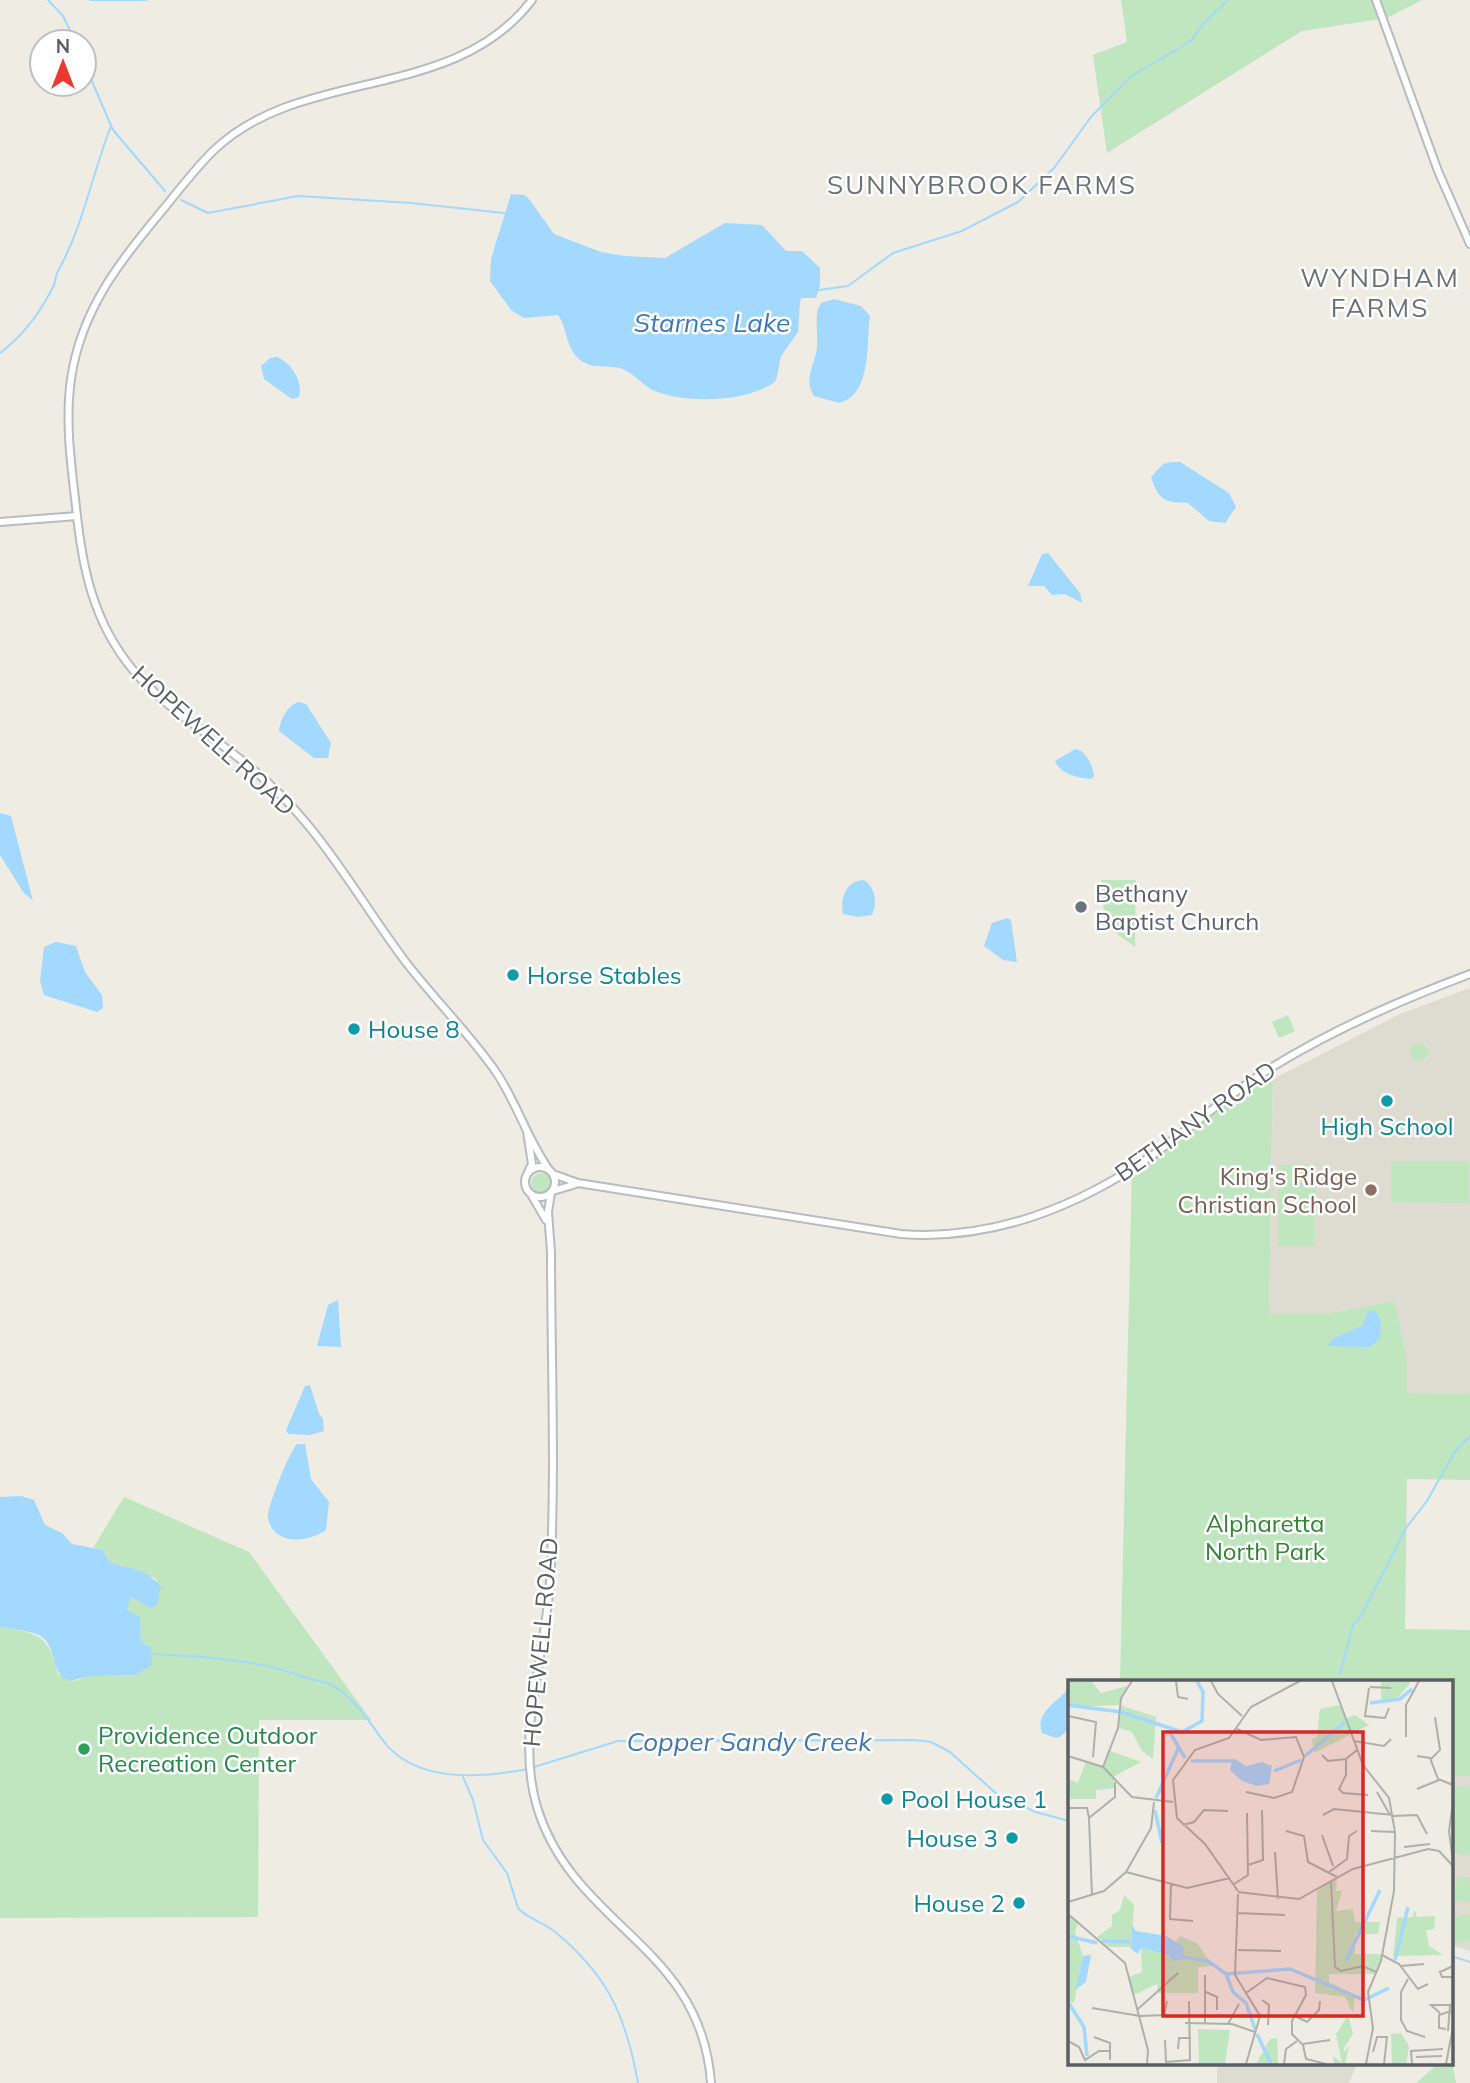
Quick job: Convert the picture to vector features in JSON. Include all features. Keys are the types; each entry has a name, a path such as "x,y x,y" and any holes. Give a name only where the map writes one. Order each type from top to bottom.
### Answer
{"street":[{"name":"HOPEWELL ROAD","path":"532,0 507,28 474,51 423,72 271,113 232,135 199,165 116,268 85,325 74,365 69,400 77,516 90,592 107,631 131,668 156,694 250,766 294,809 407,963 495,1072 552,1172"},
{"path":"1376,0 1438,171 1470,244"},
{"path":"0,522 77,516"},
{"name":"BETHANY ROAD","path":"552,1172 578,1183 901,1234 959,1234 1012,1225 1076,1199 1140,1163 1242,1087 1316,1041 1394,1003 1470,974"},
{"name":"HOPEWELL ROAD","path":"526,1126 531,1164 528,1174"},
{"path":"536,1168 552,1172 556,1183 552,1192 538,1198 529,1193 525,1184 528,1174 536,1168"},
{"name":"BETHANY ROAD","path":"552,1192 578,1183"},
{"name":"HOPEWELL ROAD","path":"552,1192 548,1225 551,1252 551,1557 548,1602 529,1728 532,1786 546,1830 567,1869 589,1896 665,1967 685,1995 701,2031 711,2083"},
{"name":"HOPEWELL ROAD","path":"529,1193 548,1225"}],"shaded area":[{"name":"King's Ridge Christian School","path":"1470,988 1470,1394 1407,1393 1407,1359 1395,1301 1325,1314 1269,1315 1273,1079 1400,1014"},
{"path":"1452,1776 1470,1776 1470,1951 1452,1945"},
{"path":"1217,2066 1356,2066 1349,2083 1217,2083"}],"green space":[{"path":"1121,0 1422,0 1387,18 1302,31 1107,153 1093,55 1127,42"},
{"path":"1101,880 1136,880 1135,947 1105,925"},
{"path":"1288,1015 1295,1031 1279,1038 1272,1022"},
{"path":"1415,1043 1423,1043 1428,1052 1426,1059 1415,1061 1410,1056 1410,1048"},
{"name":"Alpharetta North Park","path":"1273,1073 1269,1314 1325,1314 1395,1301 1407,1359 1407,1393 1470,1394 1470,1480 1407,1479 1405,1629 1470,1630 1470,1776 1452,1776 1452,1680 1120,1680 1132,1169 1224,1100"},
{"path":"1391,1161 1469,1161 1469,1203 1391,1202"},
{"path":"1279,1165 1316,1165 1315,1246 1278,1246"},
{"path":"537,1173 545,1173 551,1183 545,1193 537,1193 531,1187 531,1179"},
{"path":"124,1497 249,1552 371,1720 259,1720 258,1917 0,1918 0,1627 40,1638 50,1650 58,1674 74,1681 91,1676 136,1675 147,1644 141,1642 140,1617 127,1610 131,1597 145,1605 160,1587 155,1578 109,1562 103,1550 93,1548"},
{"path":"1452,1786 1470,1787 1470,1856 1452,1852"},
{"path":"1458,1876 1470,1877 1470,1903 1454,1900"},
{"path":"1470,1914 1470,1940 1452,1945 1452,1918"},
{"path":"1452,2060 1456,2083 1416,2083 1436,2066 1452,2066"}],"water":[{"name":"Starnes Lake","path":"511,194 524,195 529,199 554,234 601,252 665,258 725,223 762,225 786,251 802,251 820,268 820,285 816,298 802,298 800,301 798,332 781,356 776,381 764,388 733,397 697,399 664,394 651,389 620,368 593,366 583,362 571,348 558,315 524,318 511,310 490,281 491,259"},
{"path":"834,299 861,306 870,316 863,379 850,398 839,403 814,396 810,384 817,348 818,309 821,303"},
{"path":"277,357 287,364 298,379 299,397 292,399 264,379 261,366 270,358"},
{"path":"1180,462 1229,493 1236,507 1225,523 1209,521 1188,503 1168,501 1160,496 1151,477 1163,464"},
{"path":"1048,553 1080,593 1082,603 1065,594 1052,595 1044,586 1028,586 1042,554"},
{"path":"298,702 306,704 331,743 328,758 314,758 279,731 285,714"},
{"path":"1075,749 1088,759 1094,776 1091,779 1065,772 1057,765 1055,761"},
{"path":"0,813 11,816 33,901 23,892 0,855"},
{"path":"864,880 871,887 874,896 872,915 859,917 843,914 842,903 848,887"},
{"path":"1007,918 1011,920 1017,962 1003,960 984,946 992,923"},
{"path":"56,942 76,946 85,972 102,995 103,1008 97,1012 44,995 40,981 44,947"},
{"path":"338,1300 341,1347 317,1346 328,1305"},
{"path":"1368,1311 1376,1311 1381,1323 1380,1338 1370,1347 1328,1346 1332,1339 1362,1326"},
{"path":"310,1385 319,1414 323,1418 324,1431 310,1435 288,1434 286,1430 305,1386"},
{"path":"297,1444 305,1444 311,1479 329,1502 326,1530 302,1539 285,1538 277,1534 268,1518 279,1480"},
{"path":"21,1496 34,1500 45,1525 62,1533 72,1544 103,1550 109,1562 143,1572 161,1587 157,1606 150,1608 131,1597 127,1610 140,1617 141,1641 151,1648 152,1665 136,1675 91,1676 69,1681 59,1672 49,1645 39,1635 0,1627 0,1497"},
{"path":"1068,1689 1068,1726 1062,1735 1056,1738 1042,1733 1040,1726 1044,1713"}],"waterway":[{"path":"48,0 63,16 69,28"},
{"path":"90,0 147,0"},
{"path":"819,290 848,286 893,253 962,231 1018,202 1054,168 1091,117 1130,77 1191,41 1203,24 1228,0"},
{"path":"98,95 113,130 165,191"},
{"path":"0,353 31,323 54,285 81,218 111,126"},
{"path":"181,200 208,213 298,196 411,203 504,213"},
{"path":"1340,1674 1353,1625 1361,1616 1406,1528 1427,1501 1454,1453 1470,1436"},
{"name":"Copper Sandy Creek","path":"153,1654 267,1666 330,1684 352,1701 395,1753 411,1764 429,1770 469,1775 528,1769"},
{"name":"Copper Sandy Creek","path":"534,1767 618,1741 914,1740 931,1742 950,1752 999,1796 1036,1812 1068,1821"},
{"path":"463,1777 473,1800 483,1840 507,1873 518,1908 550,1928 573,1947 612,1998 627,2037 638,2083"},
{"name":"Copper Sandy Creek","path":"1452,1956 1470,1962"}],"place":[{"name":"Bethany Baptist Church","path":"1081,907"},
{"name":"Horse Stables","path":"513,975"},
{"name":"House 8","path":"354,1029"},
{"name":"High School","path":"1387,1101"},
{"name":"King's Ridge Christian School","path":"1371,1190"},
{"name":"Providence Outdoor Recreation Center","path":"84,1749"},
{"name":"Pool House 1","path":"887,1799"},
{"name":"House 3","path":"1012,1838"},
{"name":"House 2","path":"1019,1903"}],"district":[{"name":"SUNNYBROOK FARMS","path":"982,184"},
{"name":"WYNDHAM FARMS","path":"1380,292"}]}
